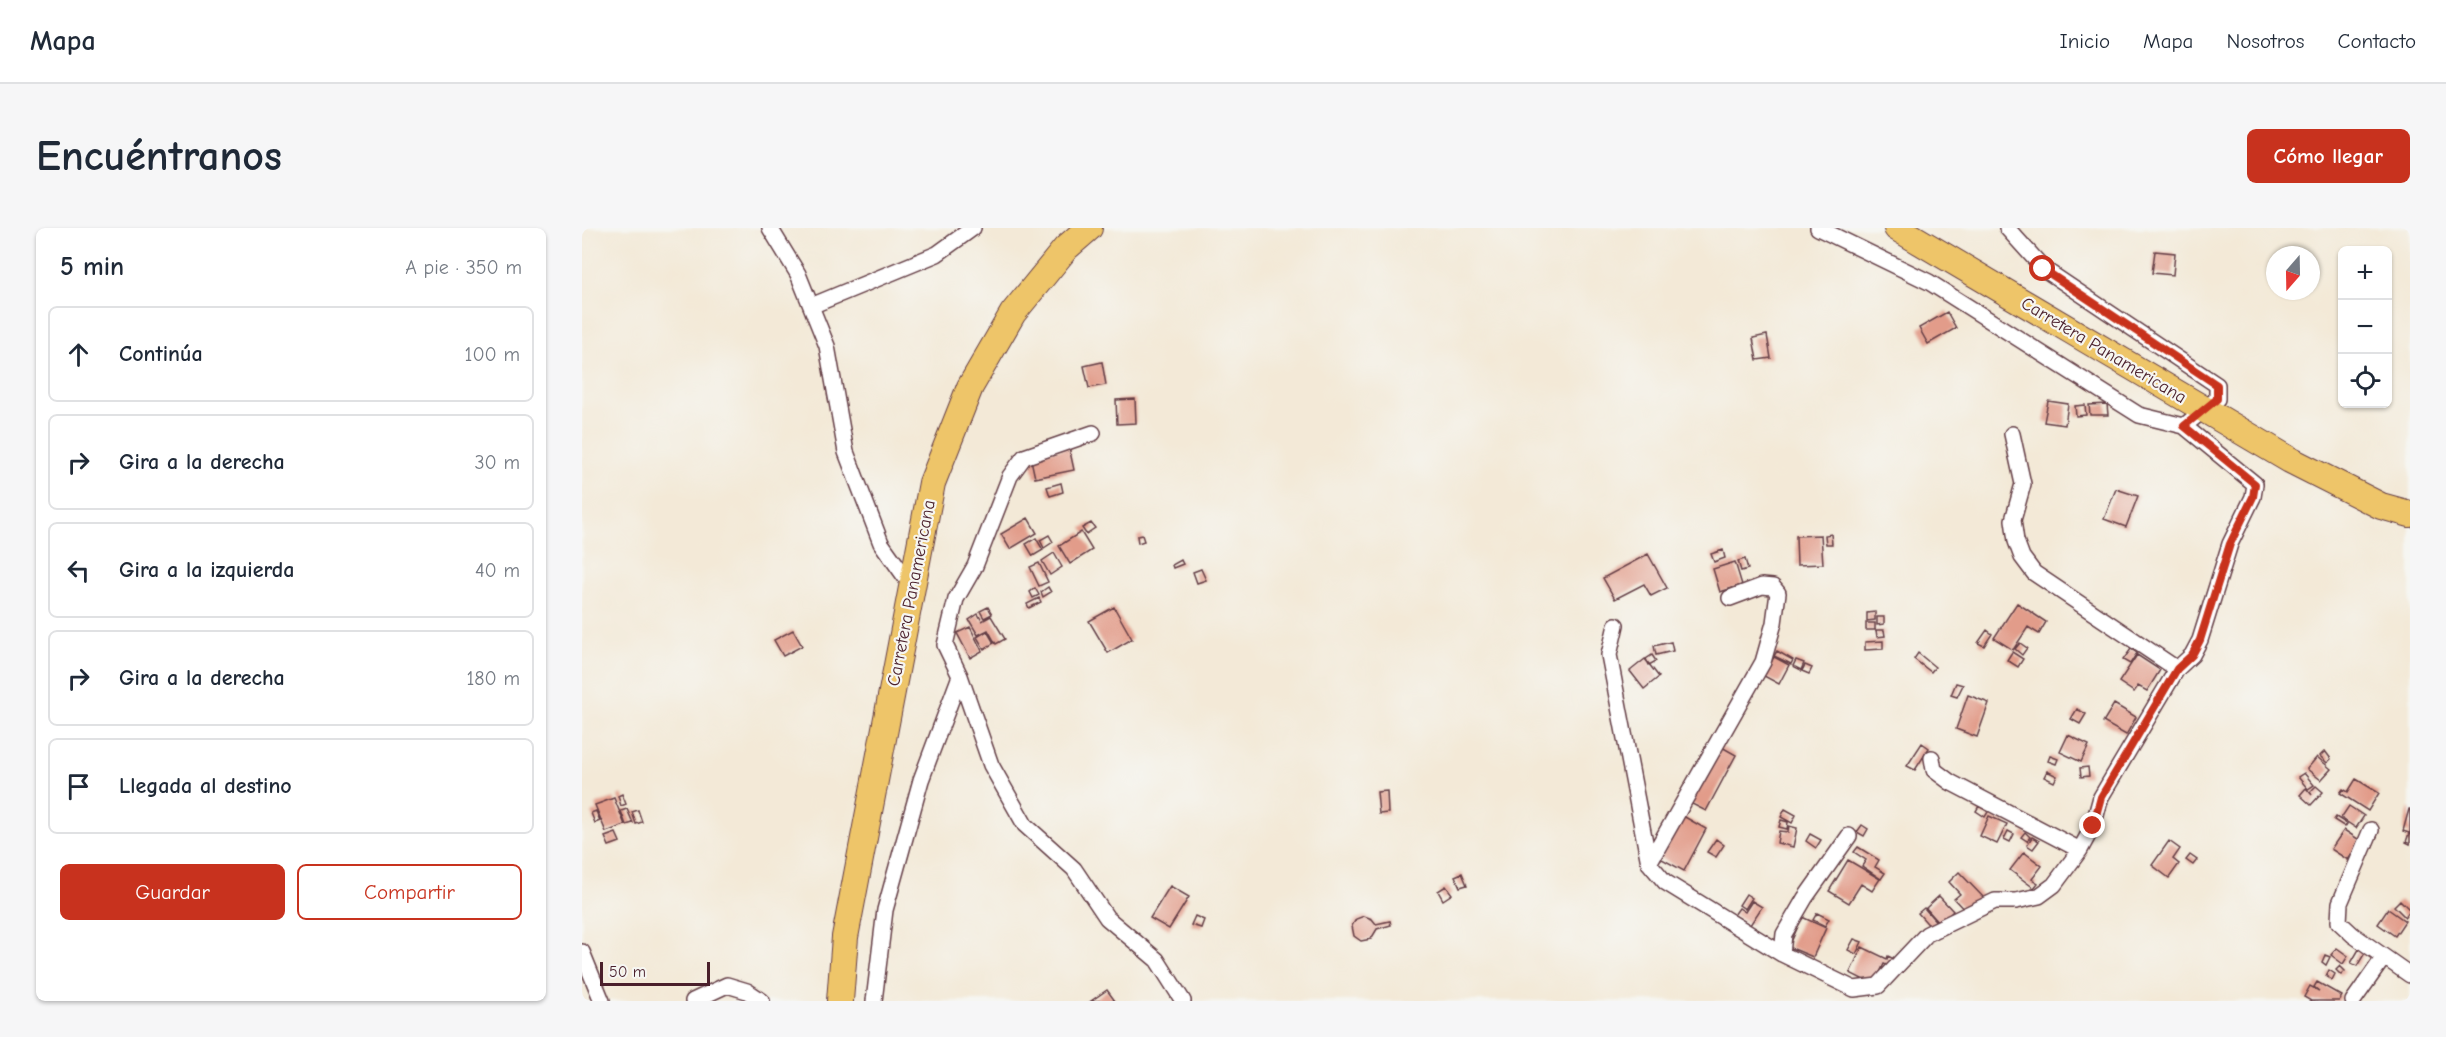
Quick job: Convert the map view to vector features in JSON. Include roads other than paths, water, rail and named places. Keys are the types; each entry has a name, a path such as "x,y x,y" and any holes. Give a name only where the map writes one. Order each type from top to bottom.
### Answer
{"highway":[{"name":"Carretera Panamericana","path":"840,1001 845,937 932,483 970,387 1013,313 1066,248 1089,228"},
{"name":"Carretera Panamericana","path":"1898,228 2290,460 2381,506 2410,514"}],"street":[{"path":"770,228 798,274 827,346 846,452 881,543 913,588"},
{"path":"811,306 937,254 973,228"},
{"path":"1616,625 1609,655 1649,863 1665,882 1852,995 1878,986 1927,934 1995,901 2016,901 2039,896 2054,885 2080,850 2093,826 2101,797 2177,669 2192,655 2200,640 2230,544 2253,497 2255,484 2184,426 2139,415 1929,282 1818,228"},
{"path":"2007,228 2043,269 2217,385 2217,399 2184,426"},
{"path":"1093,433 1024,457 1010,476 975,566 956,599 945,645 960,676 991,765 1025,825 1074,868 1107,918 1157,960 1183,1001"},
{"path":"2012,434 2024,484 2013,520 2016,541 2022,557 2034,573 2177,669"},
{"path":"1649,863 1763,662 1774,623 1778,593 1773,587 1762,586 1730,598"},
{"path":"874,1001 885,910 921,780 960,676"},
{"path":"1932,758 1935,770 1950,782 2080,850"},
{"path":"2371,830 2340,903 2339,922 2353,935 2410,975"},
{"path":"1782,954 1784,934 1805,898 1849,836"},
{"path":"582,952 602,1001"},
{"path":"2353,1001 2384,957"},
{"path":"693,1001 727,985 747,991 762,1001"}]}
